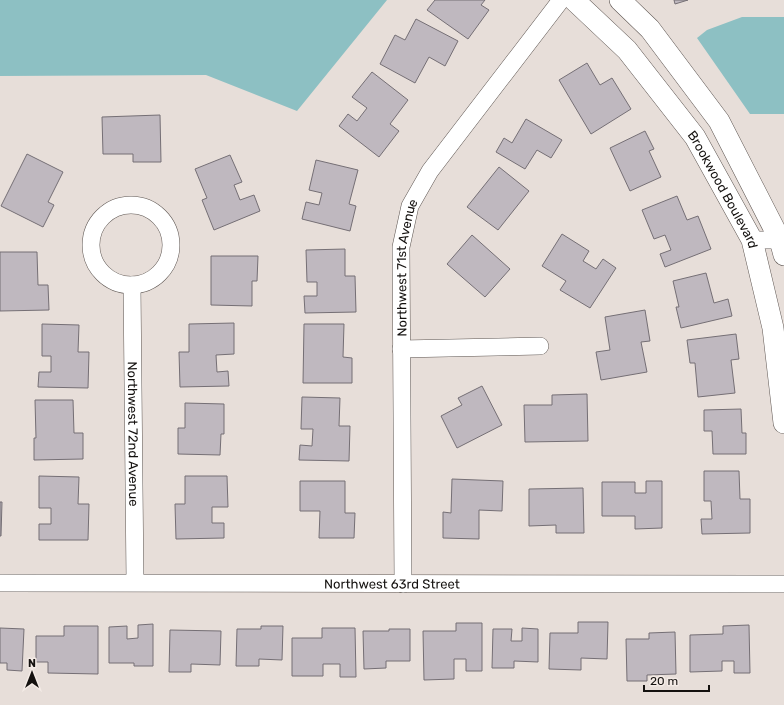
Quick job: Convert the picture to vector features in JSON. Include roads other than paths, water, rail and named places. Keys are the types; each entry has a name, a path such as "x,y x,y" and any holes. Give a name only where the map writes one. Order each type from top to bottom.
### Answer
{"street":[{"name":"Northwest 71st Avenue","path":"403,584 401,247 410,206 430,171 561,0"},
{"name":"Brookwood Boulevard","path":"574,0 627,50 695,137 752,240 773,328 784,423"},
{"path":"620,0 650,29 719,121 783,245"},
{"path":"132,206 145,208 157,215 166,225 171,238 171,252 166,265 157,275 145,282 132,285 119,283 108,278 99,268 93,257 91,245 93,232 99,221 108,212 120,207 132,206"},
{"path":"752,240 783,245"},
{"name":"Northwest 72nd Avenue","path":"132,285 135,582"},
{"path":"401,349 540,346"},
{"name":"Northwest 63rd Street","path":"0,583 784,584"}],"water":[{"path":"0,0 387,0 297,111 206,75 0,76"},
{"path":"742,17 784,17 784,114 750,114 697,38 707,30"}]}
